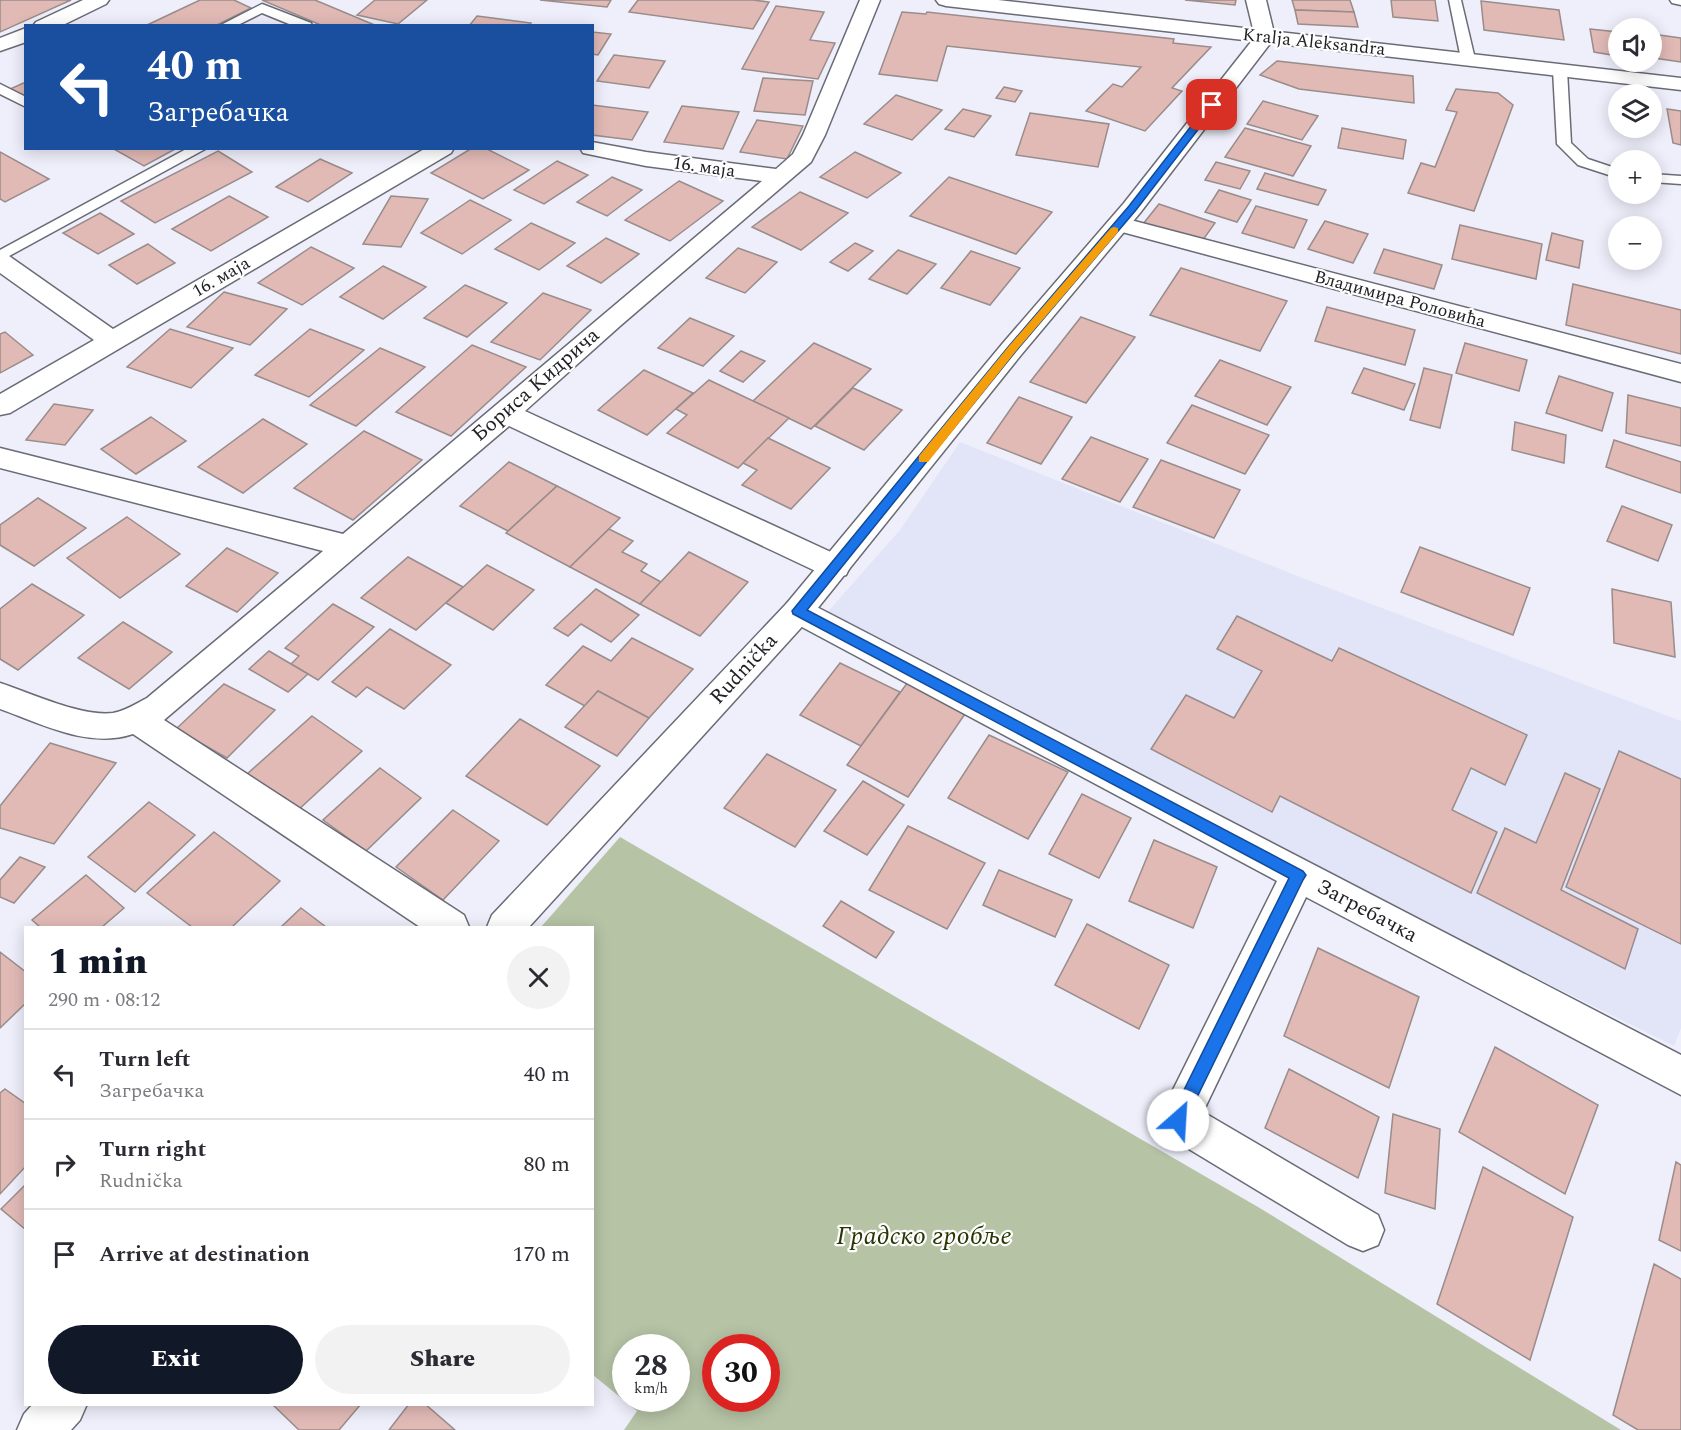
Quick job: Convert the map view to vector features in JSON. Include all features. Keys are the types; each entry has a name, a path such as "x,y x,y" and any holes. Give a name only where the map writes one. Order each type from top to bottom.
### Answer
{"street":[{"path":"47,24 99,0"},
{"name":"Бориса Kидрича","path":"0,696 88,724 110,727 136,719 159,707 506,413 611,320 782,177 802,156 814,135 870,0"},
{"name":"Kralja Aleksandra","path":"946,0 1681,84"},
{"path":"1256,0 1265,37"},
{"path":"0,45 24,35"},
{"name":"Rudnička","path":"506,926 798,611 1012,349 1119,224 1265,37"},
{"name":"16. маја","path":"594,149 646,159 782,177"},
{"name":"16. маја","path":"0,406 440,150"},
{"name":"Владимира Роловића","path":"1119,224 1681,373"},
{"path":"0,258 112,340"},
{"path":"506,413 835,567"},
{"path":"0,458 347,546"},
{"name":"Загребачка","path":"798,611 1681,1076"},
{"path":"136,719 449,926"},
{"path":"1298,875 1178,1120 1363,1230"},
{"path":"40,1430 62,1406"}],"lane":[{"path":"1455,0 1468,59"},
{"path":"1676,0 1681,1"},
{"path":"229,24 262,8 301,24"},
{"path":"1560,70 1564,144 1584,162 1608,170"},
{"path":"0,88 24,102"},
{"path":"0,258 196,150"},
{"path":"1662,179 1681,180"}],"shaded area":[{"path":"960,442 1310,581 1681,721 1681,1028 1674,1046 1087,755 825,615 900,530"}],"green space":[{"name":"Градско гробље","path":"620,837 1258,1207 1621,1430 624,1430 636,1412 690,1412 690,1334 612,1334 612,1391 594,1376 594,926 542,926"}],"building":[{"path":"0,0 71,0 0,32"},
{"path":"200,0 234,0 251,8 219,24 149,24"},
{"path":"262,0 315,0 372,24 318,24"},
{"path":"375,0 427,0 398,24 357,15"},
{"path":"540,0 611,0 607,7"},
{"path":"638,0 769,2 753,29 629,12"},
{"path":"1185,0 1236,0 1235,5"},
{"path":"1292,0 1350,0 1354,12 1295,10"},
{"path":"1391,0 1435,0 1438,21 1393,17"},
{"path":"1481,1 1559,10 1564,40 1484,30"},
{"path":"776,6 824,12 810,40 835,43 818,79 742,69"},
{"path":"1295,10 1354,12 1358,27 1298,24"},
{"path":"902,12 926,14 927,12 1174,39 1173,43 1211,47 1172,88 1182,91 1145,131 1086,111 1113,84 1122,87 1141,67 947,46 937,81 879,74"},
{"path":"477,16 531,23 530,24 471,24"},
{"path":"1590,29 1608,31 1608,54 1594,52"},
{"path":"594,32 611,34 598,55 594,54"},
{"path":"1662,35 1681,38 1681,62 1662,59"},
{"path":"614,55 665,61 649,88 597,81"},
{"path":"1277,61 1413,76 1414,103 1299,89 1260,75"},
{"path":"763,78 813,81 805,115 754,111"},
{"path":"24,83 24,97 10,89"},
{"path":"1004,87 1022,91 1015,102 996,98"},
{"path":"1456,89 1498,93 1513,105 1474,211 1408,193 1421,163 1435,167 1457,112 1446,110"},
{"path":"896,95 942,110 912,140 864,124"},
{"path":"1263,101 1318,116 1302,140 1247,124"},
{"path":"594,105 648,112 632,140 594,135"},
{"path":"682,106 739,112 723,149 664,142"},
{"path":"963,109 991,116 974,137 945,129"},
{"path":"1667,109 1681,111 1681,145 1673,143"},
{"path":"1030,113 1109,124 1098,167 1016,155"},
{"path":"757,120 803,126 787,159 740,152"},
{"path":"1245,128 1311,146 1293,176 1225,157"},
{"path":"1342,128 1406,140 1403,159 1338,148"},
{"path":"116,150 173,150 144,166"},
{"path":"469,150 489,150 529,170 483,199 431,173"},
{"path":"218,151 252,172 155,223 121,201"},
{"path":"0,152 49,179 5,202 0,199"},
{"path":"855,152 901,173 867,198 820,177"},
{"path":"320,159 352,173 308,202 276,187"},
{"path":"557,161 588,175 544,204 514,190"},
{"path":"1216,162 1250,171 1240,189 1205,180"},
{"path":"1265,173 1326,190 1318,205 1257,189"},
{"path":"612,177 642,190 607,216 577,202"},
{"path":"949,177 1052,212 1016,254 910,216"},
{"path":"679,181 723,201 670,241 625,220"},
{"path":"1219,190 1251,200 1237,222 1205,212"},
{"path":"800,192 848,213 801,250 752,227"},
{"path":"229,196 268,217 211,251 172,229"},
{"path":"391,196 428,199 401,247 363,244"},
{"path":"470,200 511,220 462,254 421,233"},
{"path":"1159,204 1215,223 1200,244 1143,224"},
{"path":"1256,206 1307,220 1294,248 1242,233"},
{"path":"100,213 134,234 98,254 63,233"},
{"path":"1325,221 1368,234 1353,263 1308,249"},
{"path":"531,223 575,243 539,270 495,249"},
{"path":"1460,225 1542,244 1536,279 1452,259"},
{"path":"1552,233 1583,241 1579,268 1546,260"},
{"path":"606,238 639,254 601,283 567,266"},
{"path":"855,243 873,251 848,271 830,262"},
{"path":"148,244 175,263 137,284 109,265"},
{"path":"311,247 354,268 302,305 258,283"},
{"path":"738,248 777,262 745,293 706,278"},
{"path":"1384,249 1442,265 1434,289 1374,273"},
{"path":"898,250 936,264 907,294 869,279"},
{"path":"971,251 1020,268 990,305 941,288"},
{"path":"383,266 426,287 383,319 340,297"},
{"path":"1181,268 1287,301 1260,351 1150,315"},
{"path":"1573,284 1681,310 1681,354 1566,325"},
{"path":"465,285 507,303 467,337 424,318"},
{"path":"224,292 287,309 250,345 187,327"},
{"path":"543,293 591,310 540,360 491,342"},
{"path":"1327,307 1415,330 1405,365 1315,341"},
{"path":"1081,317 1135,337 1086,403 1030,382"},
{"path":"690,318 734,336 703,366 658,348"},
{"path":"170,329 233,348 191,388 127,367"},
{"path":"310,329 364,350 309,397 255,375"},
{"path":"5,332 33,355 0,373 0,334"},
{"path":"814,343 871,369 811,429 753,401"},
{"path":"1465,343 1527,360 1519,391 1456,373"},
{"path":"472,345 526,367 451,436 396,412"},
{"path":"380,348 425,367 356,426 310,405"},
{"path":"741,351 765,361 743,382 720,371"},
{"path":"1220,360 1291,387 1267,425 1195,396"},
{"path":"1364,368 1415,384 1404,410 1352,393"},
{"path":"1424,368 1452,375 1440,428 1410,420"},
{"path":"644,370 693,393 647,435 598,410"},
{"path":"1559,376 1613,393 1602,431 1546,413"},
{"path":"709,380 789,418 738,468 667,433 687,415 676,409"},
{"path":"853,388 902,410 864,450 815,426"},
{"path":"1628,395 1681,408 1681,446 1626,433"},
{"path":"1019,397 1072,417 1041,464 987,443"},
{"path":"54,404 93,410 65,445 26,440"},
{"path":"1192,405 1269,435 1245,474 1167,443"},
{"path":"151,417 186,441 136,474 101,449"},
{"path":"263,419 307,444 243,493 198,467"},
{"path":"1515,422 1566,435 1564,463 1512,450"},
{"path":"364,431 422,460 353,520 294,488"},
{"path":"1091,437 1148,459 1120,502 1062,479"},
{"path":"768,438 830,468 791,509 742,485 757,470 743,463"},
{"path":"1614,440 1681,462 1681,493 1606,467"},
{"path":"1161,460 1240,490 1214,538 1133,507"},
{"path":"509,462 557,486 508,531 460,506"},
{"path":"557,486 620,518 570,567 506,533"},
{"path":"38,498 86,528 34,566 0,545 0,525"},
{"path":"1622,506 1672,525 1658,561 1607,541"},
{"path":"127,517 180,554 120,598 67,558"},
{"path":"609,529 633,541 622,552 647,564 641,571 661,582 640,604 570,567"},
{"path":"1420,547 1530,588 1513,635 1401,592"},
{"path":"227,548 278,573 237,612 186,586"},
{"path":"689,552 748,582 700,636 640,604"},
{"path":"408,557 463,587 416,630 361,598"},
{"path":"487,565 534,590 493,630 446,603"},
{"path":"32,584 84,615 18,670 0,659 0,609"},
{"path":"596,589 639,615 611,642 581,624 568,636 554,628"},
{"path":"1612,589 1671,602 1675,657 1614,643"},
{"path":"333,604 374,627 318,680 291,664 299,656 285,648"},
{"path":"1237,616 1332,661 1339,648 1527,735 1505,785 1471,768 1452,810 1497,832 1471,893 1280,796 1272,812 1151,749 1186,695 1234,718 1262,671 1217,649"},
{"path":"123,622 172,652 129,689 78,658"},
{"path":"390,629 451,665 404,709 367,687 356,697 332,682"},
{"path":"632,638 693,669 649,718 598,691 585,706 546,685 583,646 611,661"},
{"path":"269,651 308,674 288,692 249,669"},
{"path":"840,663 900,692 861,746 800,715"},
{"path":"908,682 967,711 908,797 847,765"},
{"path":"224,684 275,710 227,758 176,729"},
{"path":"598,691 649,718 617,756 565,727"},
{"path":"312,716 362,751 297,811 246,775"},
{"path":"520,719 600,766 547,825 466,776"},
{"path":"989,735 1068,772 1028,839 948,798"},
{"path":"50,743 116,763 54,844 0,828 0,806"},
{"path":"1619,751 1681,779 1681,944 1566,887"},
{"path":"767,754 836,790 795,847 724,808"},
{"path":"380,768 421,798 366,851 323,820"},
{"path":"1565,773 1600,789 1561,890 1638,929 1625,969 1477,893 1505,828 1536,843"},
{"path":"863,781 904,805 867,855 824,831"},
{"path":"1082,794 1131,818 1099,878 1049,854"},
{"path":"149,802 195,835 135,892 88,857"},
{"path":"453,810 499,841 443,900 396,867"},
{"path":"908,826 985,863 947,929 869,890"},
{"path":"214,832 280,881 233,926 191,926 147,893"},
{"path":"1154,840 1217,867 1193,928 1129,901"},
{"path":"20,857 45,867 14,903 0,897 0,880"},
{"path":"999,870 1072,900 1055,937 983,905"},
{"path":"86,875 124,908 103,926 39,926 32,920"},
{"path":"841,901 894,932 876,958 823,926"},
{"path":"301,908 325,926 282,926"},
{"path":"1087,924 1169,965 1139,1029 1055,985"},
{"path":"1318,948 1419,997 1389,1088 1284,1036"},
{"path":"0,952 24,970 24,1005 0,1028"},
{"path":"1495,1047 1598,1105 1565,1194 1459,1132"},
{"path":"1289,1069 1379,1117 1358,1178 1265,1128"},
{"path":"5,1089 24,1103 24,1168 0,1194 0,1093"},
{"path":"1393,1114 1440,1129 1435,1209 1385,1193"},
{"path":"1676,1162 1681,1165 1681,1251 1659,1240"},
{"path":"1483,1167 1573,1217 1530,1360 1437,1304"},
{"path":"24,1186 24,1228 1,1209"},
{"path":"1654,1264 1681,1279 1681,1430 1638,1430 1613,1415"},
{"path":"274,1406 359,1406 339,1430 299,1430"},
{"path":"407,1406 427,1406 455,1430 389,1430"}],"slow traffic":[{"path":"923,459 1012,349 1114,230"}],"route":[{"path":"1178,1120 1298,875 798,611 1012,349 1132,208 1212,105"}]}
